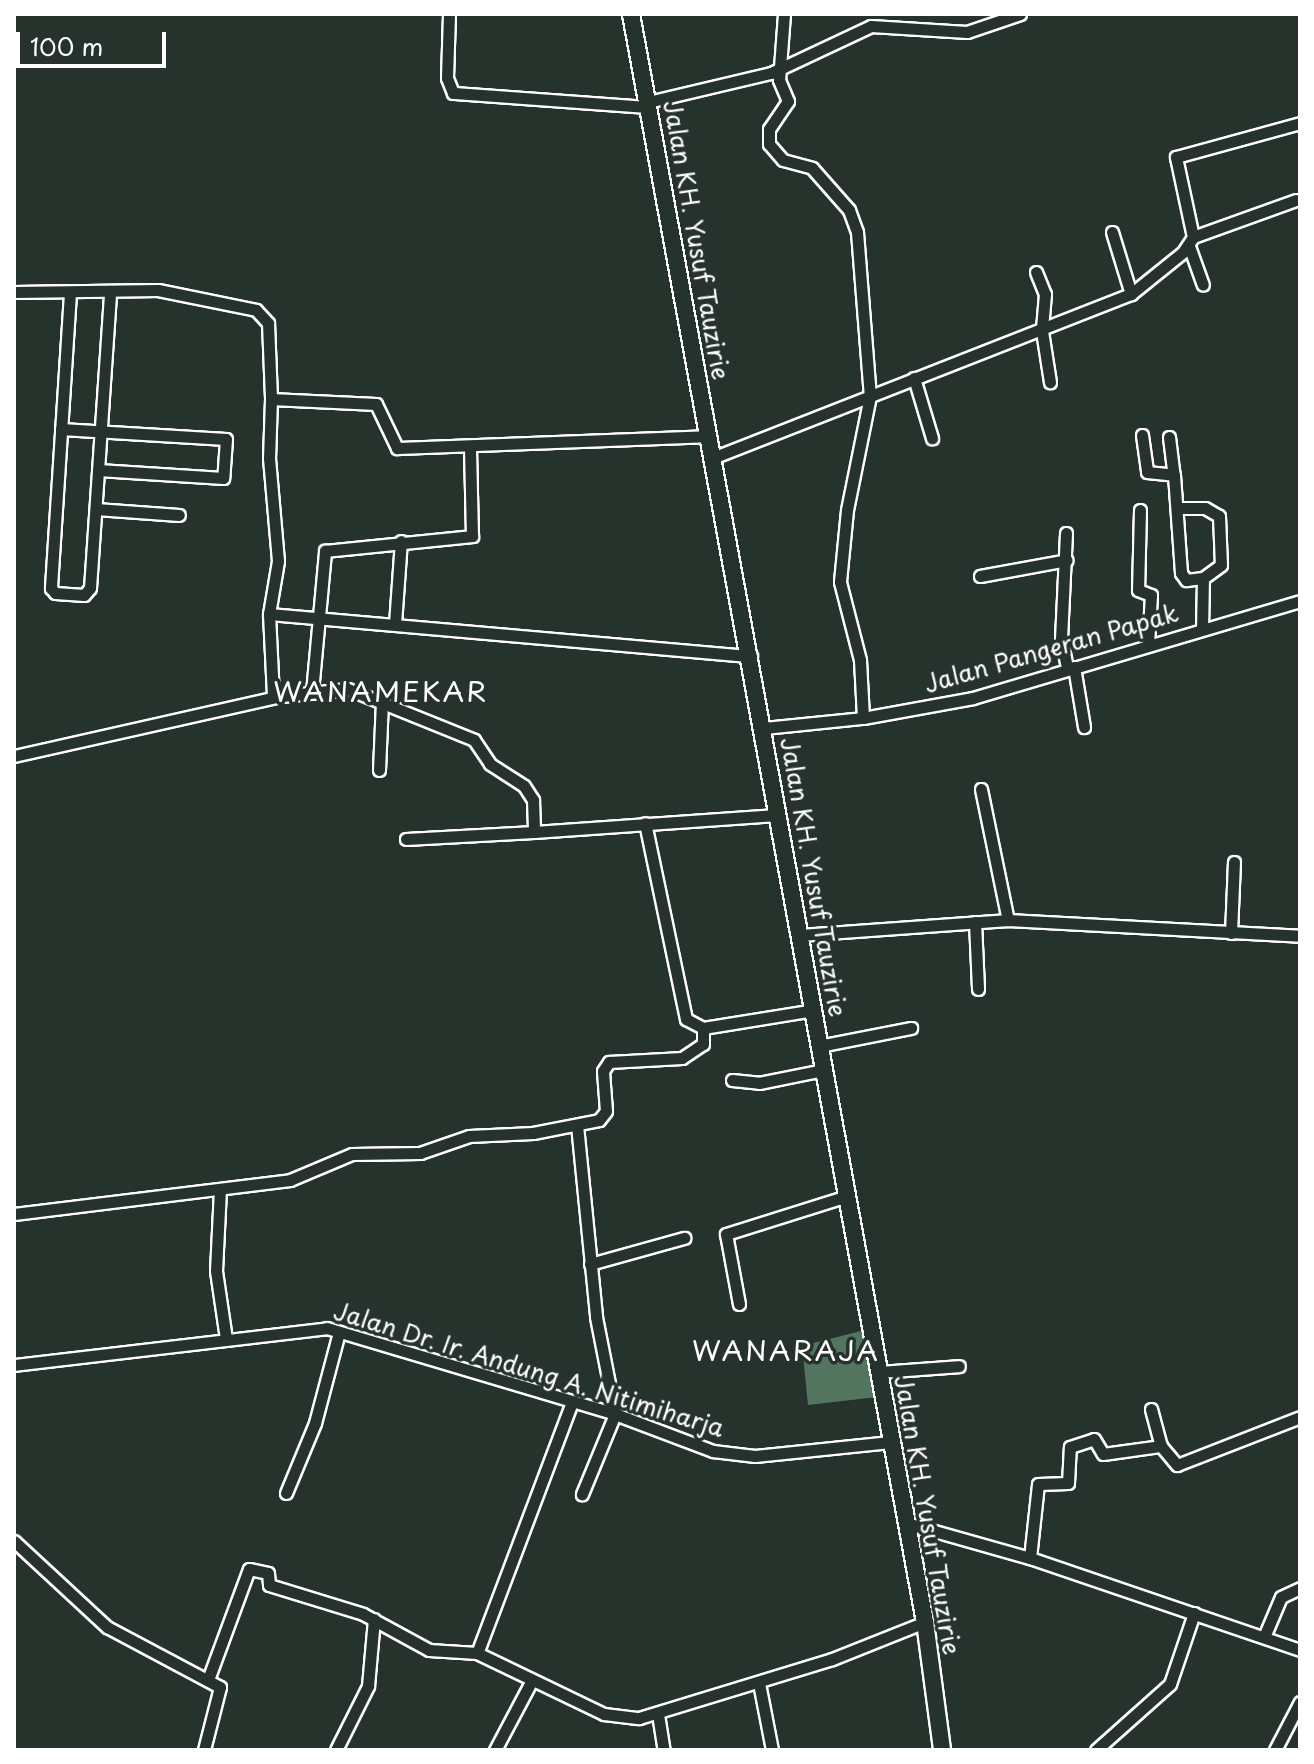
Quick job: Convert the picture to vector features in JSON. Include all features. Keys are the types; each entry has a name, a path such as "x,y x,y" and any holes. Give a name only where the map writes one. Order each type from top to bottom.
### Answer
{"main road":[{"name":"Jalan KH. Yusuf Tauzirie","path":"631,14 707,436 764,728 776,815 814,1010 844,1197 925,1622 942,1750"}],"street":[{"path":"449,14 447,78 453,93 648,105 779,70 871,26 967,32 1020,14"},
{"path":"784,14 779,70 788,101 769,129 769,144 783,160 812,168 854,220 870,396 847,510 840,582 860,660 863,718"},
{"path":"1203,285 1191,242 1176,157 1300,123"},
{"path":"712,458 1131,294 1191,242 1296,200"},
{"path":"1112,232 1131,294"},
{"path":"1036,272 1045,294 1042,331 1050,382"},
{"path":"14,292 174,291 261,312 268,323 271,399 269,458 278,561 269,614 273,697"},
{"path":"70,293 55,593 88,593 110,292"},
{"path":"914,378 932,438"},
{"path":"271,399 371,402 383,411 394,447 707,436"},
{"path":"61,429 226,439 223,478 98,470"},
{"path":"1142,435 1147,472 1174,475"},
{"path":"1169,437 1180,508 1182,576 1203,578 1221,565 1219,516 1205,508 1180,508"},
{"path":"312,692 326,550 472,536 470,446"},
{"path":"96,509 179,515"},
{"path":"1140,510 1138,590 1151,595 1148,644"},
{"path":"1066,533 1061,639 1071,667 1084,727"},
{"path":"395,624 401,541"},
{"path":"980,576 1067,560"},
{"path":"1202,629 1203,578"},
{"name":"Jalan Pangeran Papak","path":"764,728 863,718 973,698 1300,601"},
{"path":"269,614 751,656"},
{"path":"14,756 273,697 355,690 474,740 490,764 524,786 533,800 534,832"},
{"path":"379,770 382,701"},
{"path":"981,789 1008,920"},
{"path":"406,839 776,815"},
{"path":"645,823 686,1019 703,1028 814,1010"},
{"path":"1231,933 1234,862"},
{"path":"800,935 1008,920 1300,936"},
{"path":"975,922 978,989"},
{"path":"14,1214 306,1176 352,1154 420,1153 469,1136 577,1125 604,1116 605,1065 693,1055 703,1044 703,1028"},
{"path":"819,1046 911,1028"},
{"path":"732,1080 759,1083 823,1070"},
{"path":"577,1125 590,1264 615,1414 582,1494"},
{"path":"220,1189 216,1266 226,1339"},
{"path":"739,1304 726,1234 844,1197"},
{"path":"590,1264 684,1238"},
{"name":"Jalan Dr. Ir. Andung A. Nitimiharja","path":"14,1365 315,1327 615,1414 713,1451 734,1454 890,1442"},
{"path":"286,1493 315,1423 339,1332"},
{"path":"878,1372 959,1366"},
{"path":"477,1653 572,1402"},
{"path":"1151,1409 1161,1446 1177,1465 1300,1417"},
{"path":"1030,1558 1038,1484 1068,1483 1070,1447 1094,1439 1103,1454 1161,1446"},
{"path":"906,1523 1030,1558 1300,1650"},
{"path":"14,1541 107,1627 209,1677 220,1687 221,1697 204,1750"},
{"path":"209,1677 246,1570 268,1573 269,1585 374,1619 429,1650 477,1653 604,1714 639,1718 759,1683 925,1622"},
{"path":"1264,1637 1281,1597 1300,1588"},
{"path":"1096,1750 1170,1684 1194,1613"},
{"path":"336,1750 368,1686 374,1619"},
{"path":"495,1750 532,1680"},
{"path":"759,1683 772,1750"},
{"path":"1278,1749 1300,1702"},
{"path":"658,1714 664,1750"}],"green space":[{"path":"865,1330 877,1397 808,1405 802,1346"}],"district":[{"name":"WANAMEKAR","path":"381,691"},
{"name":"WANARAJA","path":"786,1350"}]}
